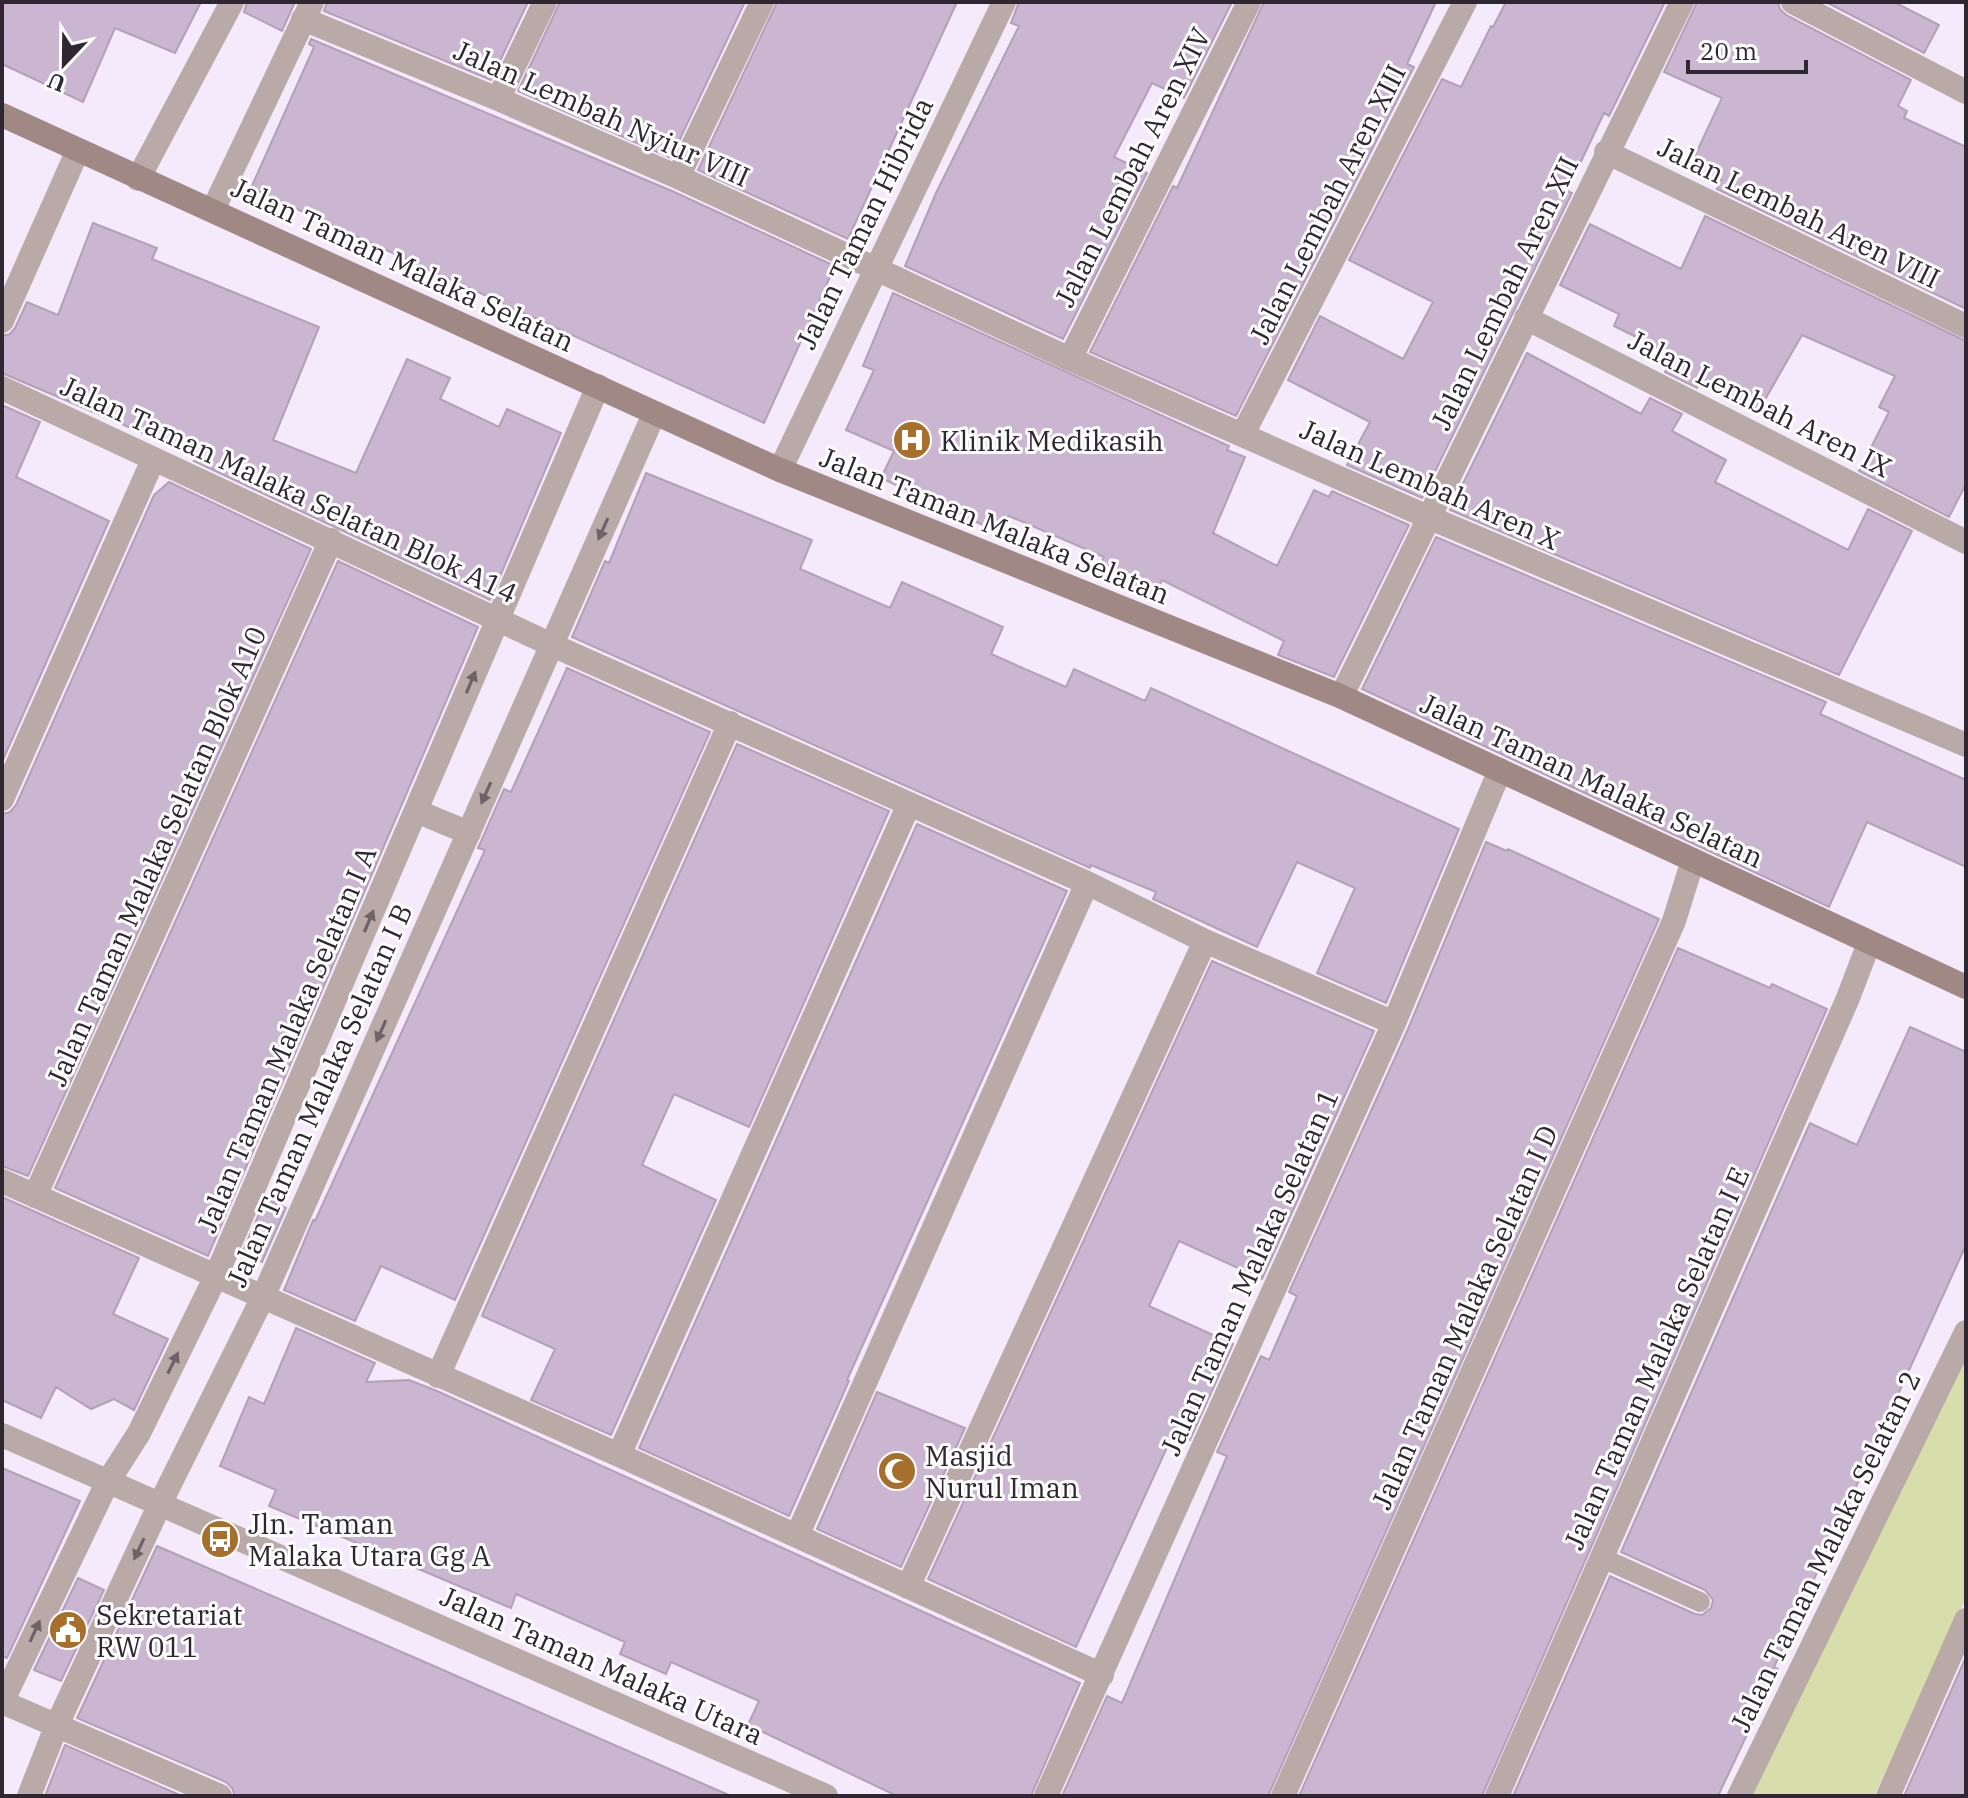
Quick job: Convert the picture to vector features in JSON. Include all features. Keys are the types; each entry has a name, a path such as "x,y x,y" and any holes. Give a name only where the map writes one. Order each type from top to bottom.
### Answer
{"street":[{"path":"138,179 232,2"},
{"path":"498,99 545,2"},
{"path":"678,177 762,2"},
{"name":"Jalan Taman Hibrida","path":"780,470 1004,2"},
{"name":"Jalan Lembah Aren XIV","path":"1070,359 1249,2"},
{"name":"Jalan Lembah Aren XIII","path":"1243,434 1465,2"},
{"name":"Jalan Lembah Aren XII","path":"1340,696 1682,2"},
{"path":"1793,2 1963,82"},
{"path":"213,210 308,10"},
{"name":"Jalan Lembah Nyiur VIII","path":"308,10 874,269"},
{"name":"Jalan Taman Malaka Selatan","path":"2,115 780,470 1340,696 1966,987"},
{"path":"2,321 78,150"},
{"name":"Jalan Lembah Aren VIII","path":"1606,152 1966,326"},
{"name":"Jalan Lembah Aren X","path":"874,269 1428,517 1966,745"},
{"name":"Jalan Lembah Aren IX","path":"1526,318 1966,542"},
{"name":"Jalan Taman Malaka Selatan I A","path":"2,1702 107,1483 139,1433 216,1276 598,386"},
{"name":"Jalan Taman Malaka Selatan Blok A14","path":"2,388 552,645 1087,883 1205,941 1394,1023"},
{"name":"Jalan Taman Malaka Selatan I B","path":"29,1796 56,1727 160,1504 263,1297 654,414"},
{"path":"2,799 153,460"},
{"name":"Jalan Taman Malaka Selatan Blok A10","path":"35,1196 331,540"},
{"path":"438,1376 730,723"},
{"name":"Jalan Taman Malaka Selatan 1","path":"1046,1796 1394,1023 1500,770"},
{"path":"619,1455 909,804"},
{"path":"416,811 469,833"},
{"name":"Jalan Taman Malaka Selatan I D","path":"1283,1796 1674,921 1693,860"},
{"path":"797,1536 1087,883"},
{"path":"908,1587 1205,941"},
{"name":"Jalan Taman Malaka Selatan I E","path":"1497,1796 1848,998 1869,943"},
{"path":"2,1181 619,1455 1102,1675"},
{"name":"Jalan Taman Malaka Selatan 2","path":"1739,1796 1966,1332"},
{"name":"Jalan Taman Malaka Utara","path":"2,1435 797,1790 826,1796"},
{"path":"1888,1796 1966,1620"},
{"path":"2,1702 220,1796"}],"lane":[{"path":"1600,1557 1700,1602"}],"green space":[{"path":"1966,1336 1966,1598 1874,1796 1752,1796"}],"building":[{"path":"2,2 201,2 175,53 115,28 83,102 2,64"},
{"path":"247,2 295,2 282,31 244,12"},
{"path":"327,2 528,2 491,80 324,11"},
{"path":"560,2 745,2 671,158 518,91"},
{"path":"777,2 957,2 848,239 698,170"},
{"path":"1019,2 1232,2 1184,98 1152,83 1114,157 1147,173 1063,339 905,266 936,193 1019,26 1011,23"},
{"path":"1264,2 1436,2 1407,64 1414,67 1236,416 1090,352 1173,186 1177,188"},
{"path":"1506,2 1665,2 1609,116 1604,113 1567,191 1572,193 1422,498 1347,465 1370,422 1288,380 1320,316 1403,359 1433,302 1349,260 1442,79 1461,87"},
{"path":"1697,2 1778,2 1786,15 1911,80 1898,106 1907,111 1904,118 1966,147 1966,309 1717,189 1721,180 1690,166 1722,98 1664,72"},
{"path":"1826,2 1894,2 1939,25 1924,53"},
{"path":"311,39 672,191 835,266 764,423 251,188 314,47 309,44"},
{"path":"1705,216 1966,341 1966,484 1949,517 1859,471 1889,412 1879,407 1895,376 1802,335 1759,410 1702,378 1697,388 1665,372 1674,356 1614,326 1619,314 1560,285 1590,224 1681,269"},
{"path":"93,223 157,248 152,259 319,327 273,440 356,473 407,359 450,378 440,399 499,427 507,409 561,433 490,600 194,461 199,457 2,373 2,336 10,334 15,328 27,302 58,315"},
{"path":"893,293 1229,446 1227,450 1245,457 1213,533 1277,566 1314,490 1329,497 1332,491 1409,525 1334,677 1278,655 1284,641 1162,580 1153,599 1123,586 1125,581 1098,569 1104,557 1009,516 1000,533 881,478 894,451 846,430 874,370 863,366"},
{"path":"1527,353 1641,414 1650,398 1682,414 1672,431 1726,460 1715,482 1848,550 1868,509 1912,531 1839,675 1450,510"},
{"path":"2,405 40,422 16,477 109,521 2,762"},
{"path":"646,473 812,540 800,569 890,608 902,582 1003,627 991,654 1066,687 1074,669 1145,701 1151,688 1459,829 1386,1003 1317,973 1355,888 1297,862 1257,947 1153,899 1156,892 1091,865 1090,868 572,637 605,561 609,563"},
{"path":"169,482 311,549 28,1176 2,1166 2,814 10,812 16,805 154,495"},
{"path":"1436,537 1826,702 1820,714 1966,780 1966,867 1867,822 1829,907 1362,689"},
{"path":"338,561 478,627 208,1256 55,1188"},
{"path":"567,668 710,732 455,1300 381,1266 355,1321 284,1290 313,1220 485,850 478,848 504,789 511,792"},
{"path":"737,744 889,811 749,1127 674,1094 642,1165 716,1200 611,1435 531,1400 555,1349 482,1316"},
{"path":"917,824 1067,891 789,1516 639,1448"},
{"path":"1486,842 1508,849 1659,919 1268,1796 1062,1796 1107,1696 1122,1703 1227,1456 1217,1452 1261,1356 1269,1360 1297,1296 1289,1292 1408,1029"},
{"path":"1678,948 1827,1009 1482,1796 1299,1796"},
{"path":"1212,961 1374,1031 1262,1279 1179,1241 1149,1306 1233,1344 1190,1440 1174,1432 1076,1647 928,1579"},
{"path":"1910,1027 1966,1052 1966,1245 1774,1667 1778,1669 1718,1796 1513,1796 1610,1576 1695,1614 1702,1615 1711,1608 1713,1600 1705,1590 1621,1552 1810,1123 1857,1145"},
{"path":"2,1197 139,1258 113,1314 168,1339 134,1410 114,1399 91,1409 56,1387 41,1418 2,1400"},
{"path":"266,1198 286,1208 262,1262 242,1253"},
{"path":"296,1328 375,1363 366,1382 409,1380 437,1391 1080,1683 1031,1796 897,1796 748,1725 759,1701 671,1662 666,1674 620,1654 625,1642 516,1594 511,1608 269,1506 276,1490 220,1466 249,1397 264,1404"},
{"name":"Masjid Nurul Iman","path":"877,1392 965,1428 901,1567 817,1529"},
{"path":"2,1468 80,1501 7,1658 2,1656"},
{"path":"157,1546 731,1796 235,1796 226,1782 77,1718"},
{"path":"78,1578 104,1590 61,1681 34,1670"},
{"path":"1966,1657 1966,1796 1904,1796"},
{"path":"65,1745 182,1796 45,1796"}],"place":[{"name":"Klinik Medikasih","path":"912,440"},
{"name":"Masjid Nurul Iman","path":"897,1471"},
{"name":"Jln. Taman Malaka Utara Gg A","path":"220,1539"},
{"name":"Sekretariat RW 011","path":"68,1630"}]}
